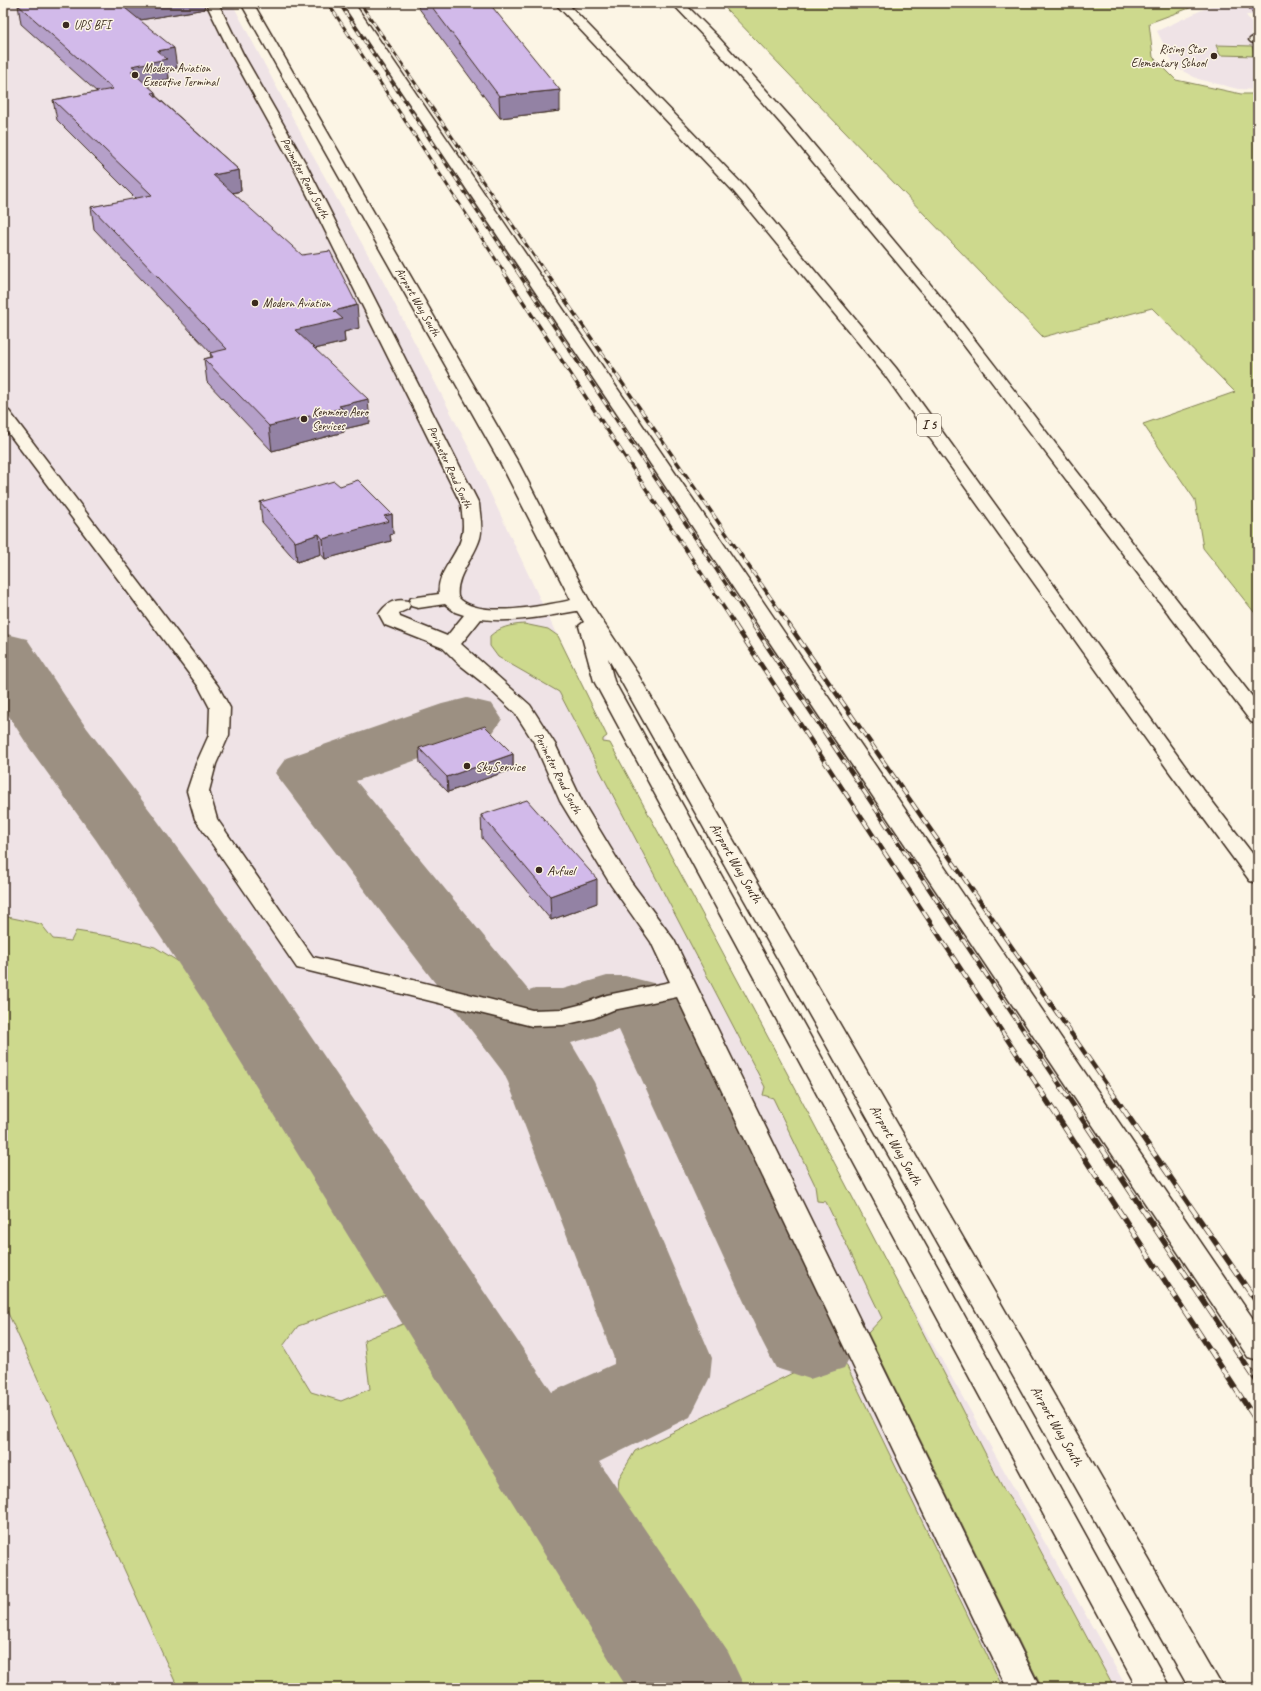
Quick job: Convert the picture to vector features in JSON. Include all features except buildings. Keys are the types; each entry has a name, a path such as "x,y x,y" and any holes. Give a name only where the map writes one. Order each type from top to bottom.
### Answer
{"main road":[{"name":"Perimeter Road South","path":"212,3 238,54 299,164 470,504 473,523 471,538 454,571 448,591 449,598"},
{"name":"Airport Way South","path":"247,3 510,464 582,604 627,673 1207,1688"},
{"path":"348,3 447,152 568,328 1258,1349"},
{"path":"678,3 788,123 945,311 1258,718"},
{"name":"I 5","path":"566,4 739,189 890,371 1178,770 1258,876"},
{"path":"3,415 208,686 220,708 219,735 206,764 198,791 206,819 305,963 389,982 532,1018 563,1017 585,1012 607,1003 685,988"},
{"path":"476,613 450,644 392,621 389,614 392,609 410,604 449,598 455,605 476,613 506,615 582,604"},
{"name":"Airport Way South","path":"582,604 604,681 1154,1688"},
{"name":"Perimeter Road South","path":"450,644 466,660 490,679 523,709 546,744 571,800 614,872 662,940 1024,1688"}],"shaded area":[{"path":"3,3 232,3 313,156 384,283 472,454 612,753 753,1026 1127,1688 3,1688"},
{"name":"Rising Star Elementary School","path":"1217,3 1258,3 1258,15 1246,15 1258,32 1250,33 1258,44 1258,90 1238,89 1198,79 1175,67 1157,31"}],"green space":[{"path":"723,3 1203,3 1149,23 1153,57 1176,80 1241,94 1258,94 1258,617 1203,548 1195,500 1143,424 1235,392 1152,308 1043,337 727,10"},
{"path":"1216,45 1252,46 1256,56 1220,55"},
{"path":"524,624 548,629 558,636 607,736 603,739 603,742 610,743 760,1022 1004,1490 1022,1516 1114,1688 1042,1688 868,1333 882,1318 826,1202 817,1201 815,1185 773,1098 763,1095 765,1087 559,692 498,657 490,646 490,636 498,630"},
{"path":"3,916 41,924 53,939 71,941 76,931 114,937 155,947 195,972 400,1290 298,1326 283,1346 311,1392 341,1401 370,1389 364,1340 415,1319 646,1688 178,1688 3,1302"},
{"path":"839,1350 1003,1688 727,1688 615,1521 619,1478 635,1451"}],"taxiway":[{"path":"3,653 55,734 125,828 234,985 533,1447"},
{"path":"467,719 311,773 538,1058 551,1082 663,1358 661,1377 655,1389 533,1447"},
{"path":"535,1017 563,1017 585,1012 607,1003 625,1003 640,1006 652,1012 810,1341"},
{"path":"533,1447 689,1688"}],"railway":[{"path":"328,3 504,272"},
{"path":"339,3 518,272"},
{"path":"360,3 545,272"},
{"path":"503,271 736,626"},
{"path":"517,271 754,626"},
{"path":"545,271 790,626"},
{"path":"735,625 1039,1088"},
{"path":"753,625 1062,1088"},
{"path":"789,625 1109,1088"},
{"path":"1038,1087 1258,1423"},
{"path":"1061,1087 1258,1383"},
{"path":"1108,1087 1258,1304"}],"place":[{"name":"UPS BFI","path":"66,25"},
{"name":"Rising Star Elementary School","path":"1214,56"},
{"name":"Modern Aviation Executive Terminal","path":"135,75"},
{"name":"Modern Aviation","path":"255,303"},
{"name":"Kenmore Aero Services","path":"304,419"},
{"name":"SkyService","path":"467,766"},
{"name":"Avfuel","path":"539,870"}]}
